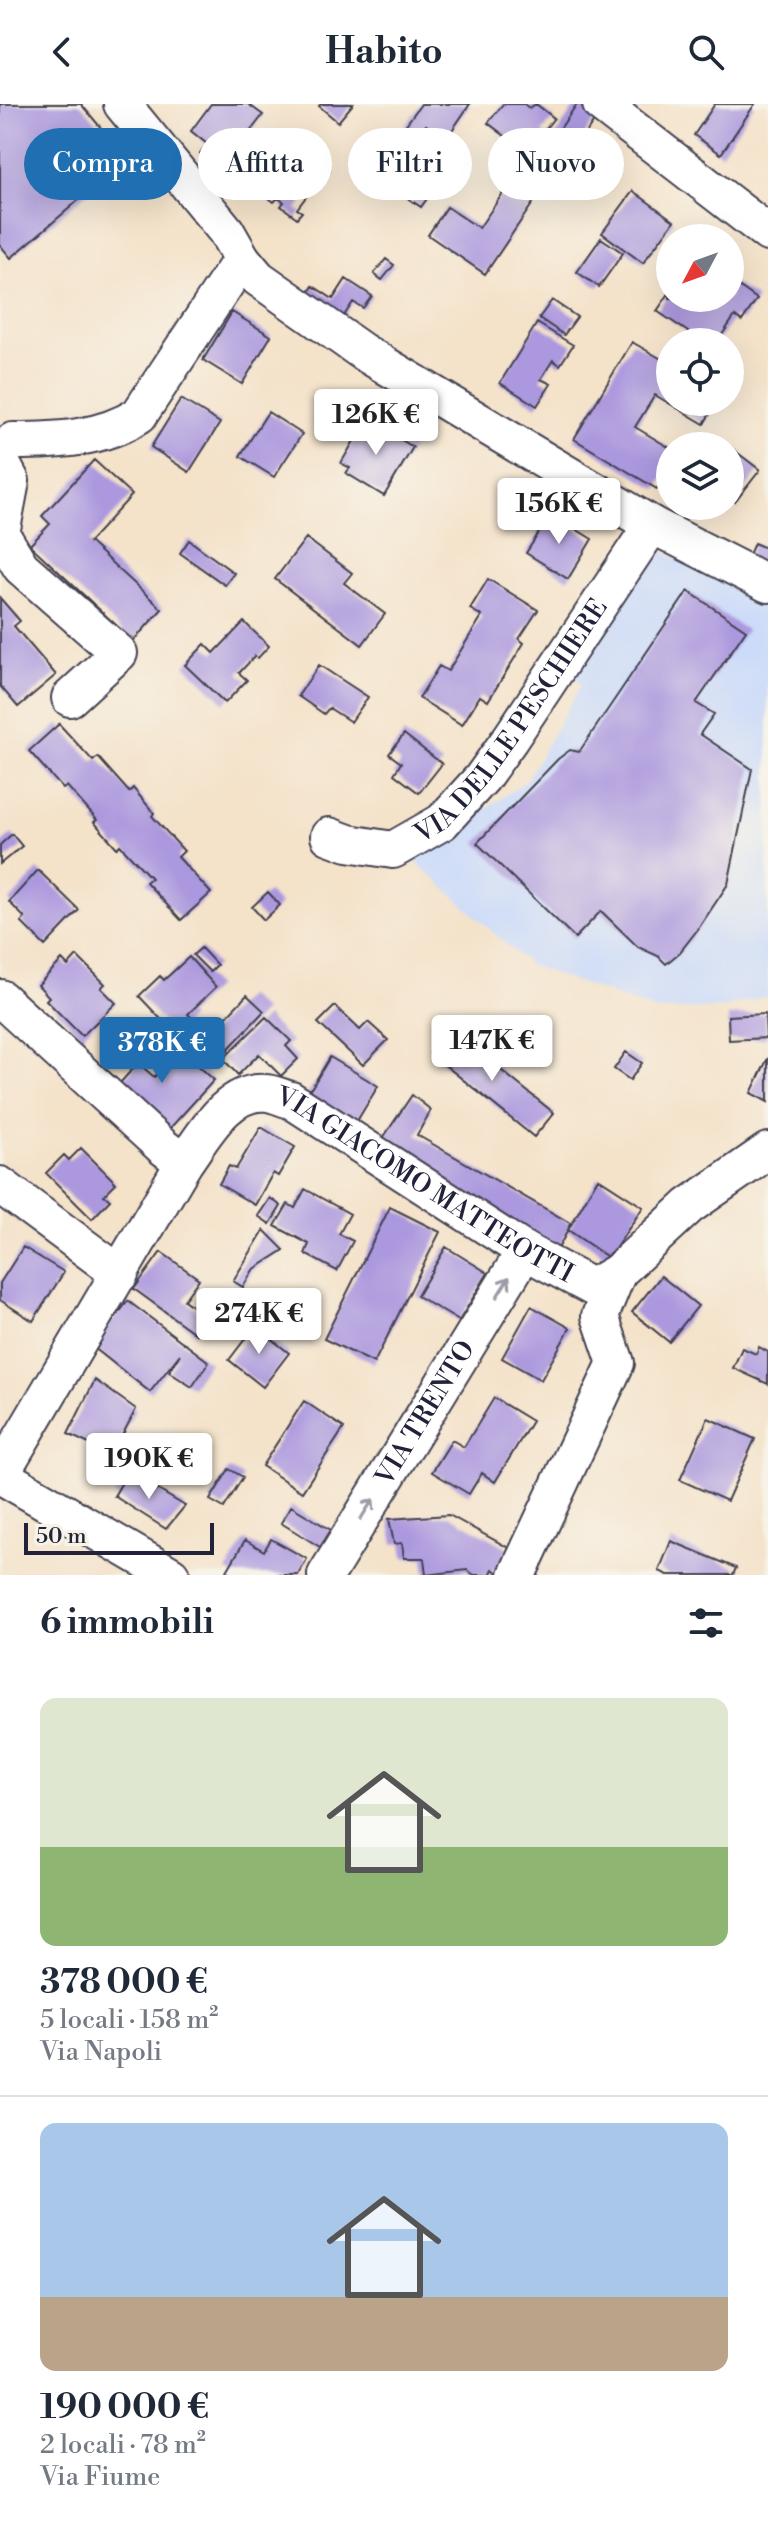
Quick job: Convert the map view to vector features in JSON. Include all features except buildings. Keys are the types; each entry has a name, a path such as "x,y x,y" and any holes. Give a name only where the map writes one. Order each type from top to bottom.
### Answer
{"street":[{"path":"122,104 226,231 242,259 258,278 363,352 652,525 768,584"},
{"path":"601,104 768,233"},
{"path":"70,698 119,653 21,567 1,534 11,481 3,446 57,441 120,427 139,415 242,259"},
{"name":"VIA DELLE PESCHIERE","path":"329,836 348,843 393,850 442,822 482,778 510,739 652,525"},
{"path":"0,998 184,1163"},
{"name":"VIA GIACOMO MATTEOTTI","path":"0,1475 184,1163 218,1116 238,1099 265,1093 291,1100 525,1251 592,1287 618,1272 689,1206 768,1151"},
{"path":"0,1185 120,1274"},
{"name":"VIA TRENTO","path":"326,1575 525,1251"},
{"path":"517,1575 616,1363 600,1316 618,1272"},
{"path":"0,1475 171,1575"}],"shaded area":[{"path":"661,551 768,603 768,996 721,1008 657,1011 529,965 412,858 526,781 581,685 567,667"}]}
